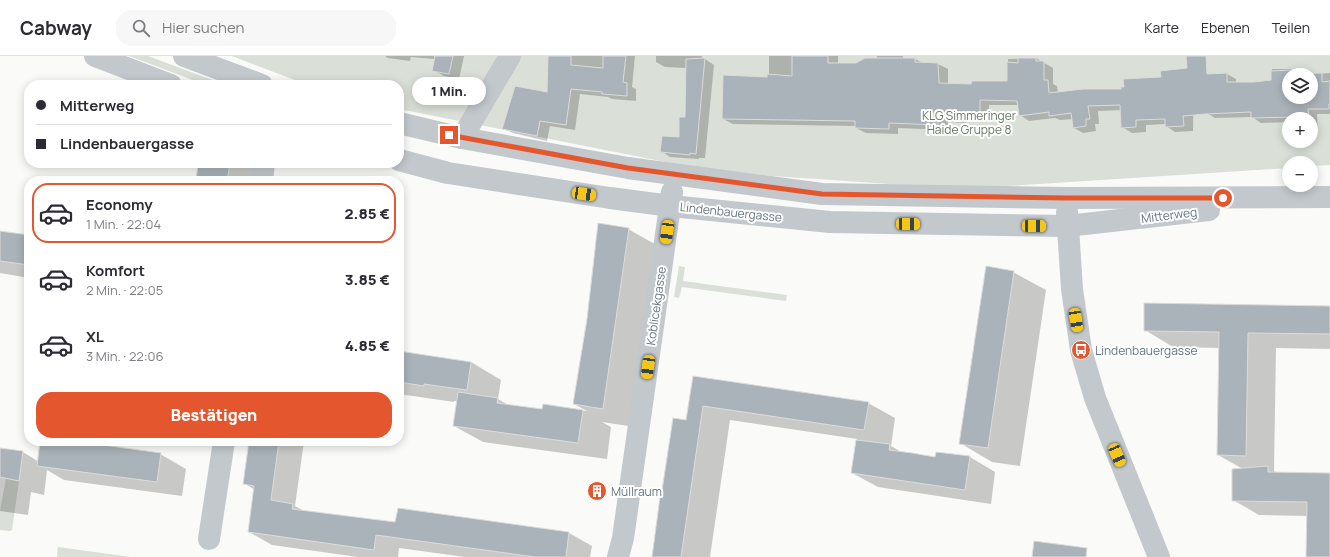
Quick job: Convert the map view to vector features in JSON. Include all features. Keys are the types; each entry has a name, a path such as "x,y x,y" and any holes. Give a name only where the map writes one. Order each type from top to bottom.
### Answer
{"street":[{"path":"95,56 158,80"},
{"path":"184,56 249,80"},
{"path":"462,138 510,56"},
{"path":"404,124 462,138 628,168 822,194 1067,198 1067,226 1072,290 1081,350 1095,398 1159,557"},
{"name":"Lindenbauergasse","path":"404,161 448,174 671,206 830,222 1067,226"},
{"name":"Koblicekgasse","path":"618,557 623,538 671,206 674,174"},
{"name":"Mitterweg","path":"1067,198 1324,197"},
{"name":"Mitterweg","path":"1067,226 1324,197"},
{"path":"209,540 223,446"}],"green space":[{"path":"129,56 148,56 213,80 193,80"},
{"name":"KLG Simmeringer Haide Gruppe 8","path":"232,56 1330,56 1330,165 1318,166 1318,156 1282,156 1282,168 962,189 716,172 404,110 404,80 295,80"},
{"path":"679,266 685,267 683,281 787,295 786,301 682,287 679,298 674,297"},
{"path":"6,478 19,481 12,530 10,531 0,530 0,511"},
{"path":"58,547 131,557 57,557"}],"building":[{"path":"435,56 453,56 449,74 432,71"},
{"path":"548,56 571,56 571,65 603,68 603,56 626,56 623,82 627,83 627,96 571,89 566,125 540,121 537,136 502,129 515,86 547,92"},
{"path":"792,56 828,56 828,63 856,63 865,58 915,58 915,62 938,63 939,83 971,84 972,81 1007,81 1007,62 1018,63 1018,58 1036,58 1036,61 1044,61 1044,80 1048,80 1049,93 1083,89 1121,89 1121,87 1124,87 1123,79 1161,77 1160,71 1187,68 1186,56 1206,56 1207,74 1227,73 1227,82 1254,82 1271,80 1271,71 1282,70 1282,104 1318,104 1318,73 1322,73 1322,82 1330,81 1330,104 1329,109 1308,109 1308,112 1282,112 1282,117 1251,118 1251,112 1183,116 1184,126 1165,127 1165,119 1136,120 1136,127 1121,128 1120,105 1088,106 1090,119 1086,119 1086,126 1073,128 1071,113 1049,116 1049,112 1019,116 1017,101 980,100 980,116 956,116 956,118 938,117 938,125 889,123 889,129 855,128 855,121 722,119 723,75 767,77 767,74 792,76"},
{"path":"705,58 696,154 690,153 690,155 660,152 662,136 679,137 679,117 685,117 686,59"},
{"path":"197,168 229,168 228,176 197,176"},
{"path":"598,223 629,228 603,409 573,404 587,319"},
{"path":"0,231 24,234 24,264 0,261"},
{"path":"986,266 1014,271 988,448 959,444"},
{"path":"1144,303 1330,306 1330,334 1248,333 1246,456 1217,455 1219,332 1144,331"},
{"path":"404,352 471,362 467,390 424,384 424,386 404,383"},
{"path":"693,376 869,402 864,430 703,406 681,557 652,557 673,418 686,420"},
{"path":"458,392 498,398 497,403 542,409 543,404 583,410 578,443 453,426"},
{"path":"856,440 890,444 889,450 935,457 936,452 970,456 965,490 851,473"},
{"path":"39,446 110,446 161,453 157,482 37,466"},
{"path":"248,446 278,446 271,500 293,504 292,509 395,522 398,508 569,532 566,557 535,557 376,535 374,550 248,532 254,486 243,484"},
{"path":"0,448 23,451 19,481 0,477"},
{"path":"1268,466 1268,472 1330,473 1330,557 1306,557 1307,502 1232,501 1232,469"},
{"path":"1034,541 1087,548 1086,557 1032,557"}],"place":[{"name":"Lindenbauergasse","path":"1081,350"},
{"name":"Müllraum","path":"597,491"}],"route":[{"path":"449,135 628,168 822,194 1067,198 1223,198"}]}
